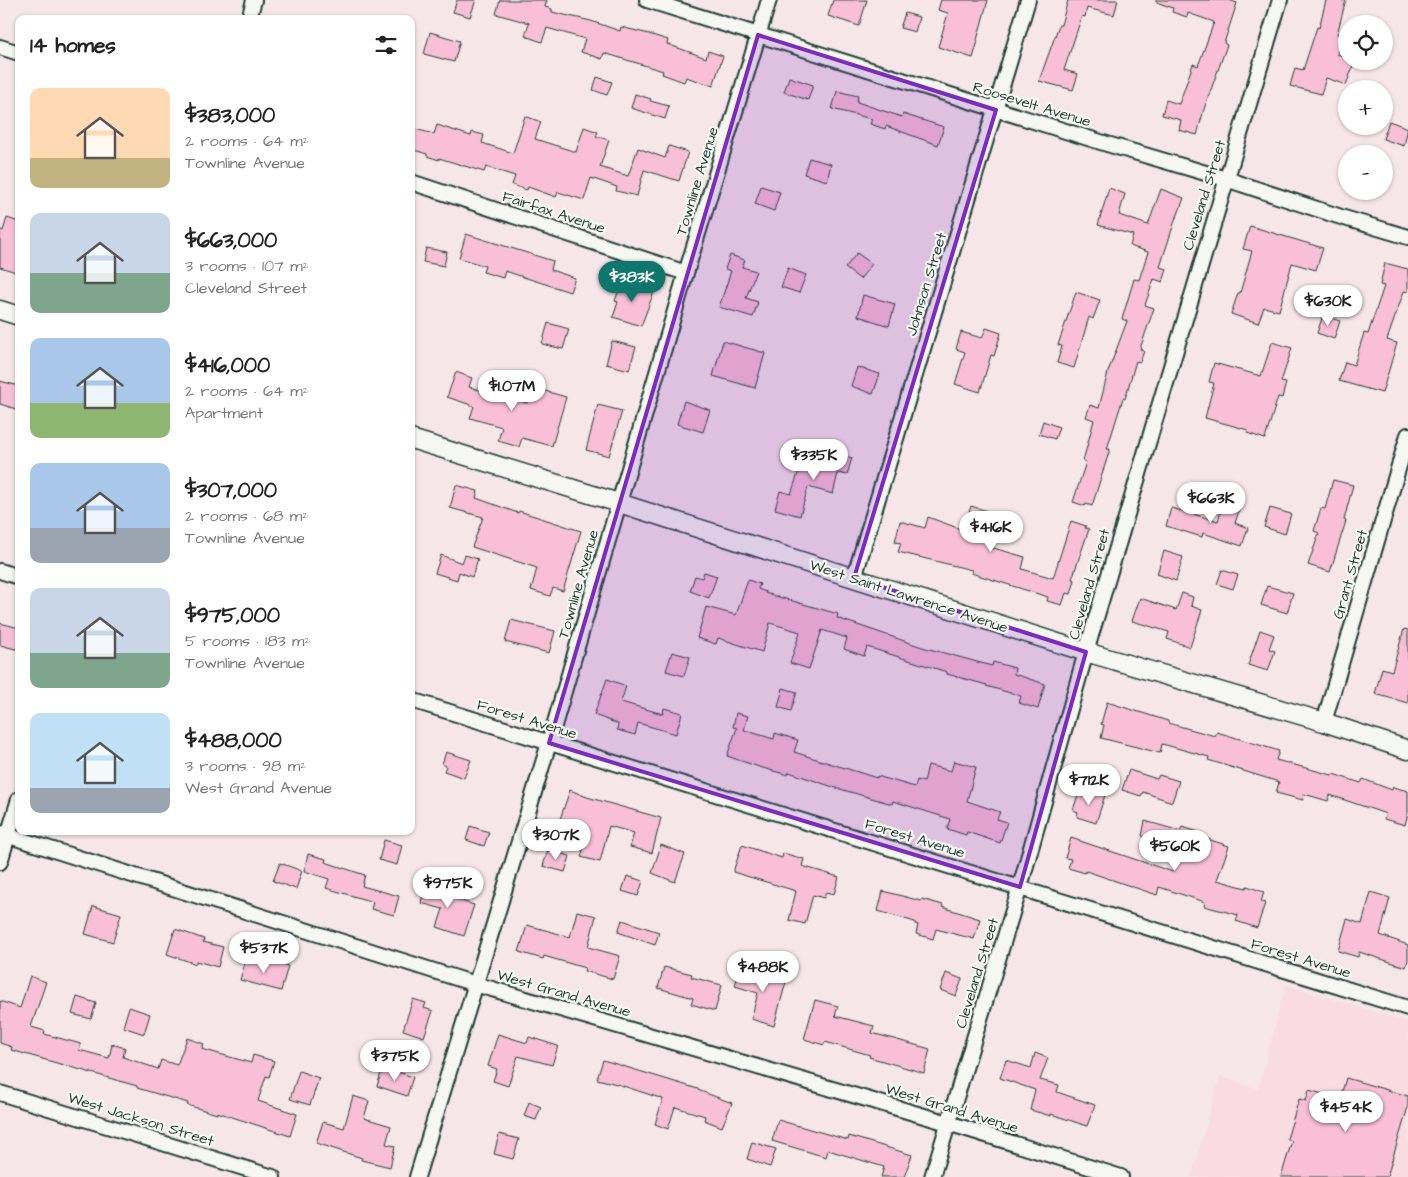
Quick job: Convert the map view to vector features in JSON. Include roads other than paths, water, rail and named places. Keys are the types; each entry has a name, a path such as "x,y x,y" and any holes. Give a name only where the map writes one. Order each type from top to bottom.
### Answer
{"street":[{"path":"249,15 254,0"},
{"name":"Roosevelt Avenue","path":"647,0 1408,237"},
{"name":"Townline Avenue","path":"417,1177 769,0"},
{"name":"Johnson Street","path":"854,578 1028,0"},
{"name":"Cleveland Street","path":"932,1177 1020,887 1086,652 1280,0"},
{"path":"0,46 15,52"},
{"name":"Fairfax Avenue","path":"415,183 686,273"},
{"path":"0,310 15,315"},
{"name":"Grant Street","path":"1324,722 1408,435"},
{"name":"West Saint Lawrence Avenue","path":"415,440 619,503 1086,652 1324,722 1408,750"},
{"path":"0,571 15,576"},
{"name":"Forest Avenue","path":"415,701 1408,1008"},
{"path":"0,862 4,835 15,809"},
{"name":"West Grand Avenue","path":"4,835 475,984 948,1123 1121,1177"},
{"name":"West Jackson Street","path":"0,1092 273,1177"}]}
